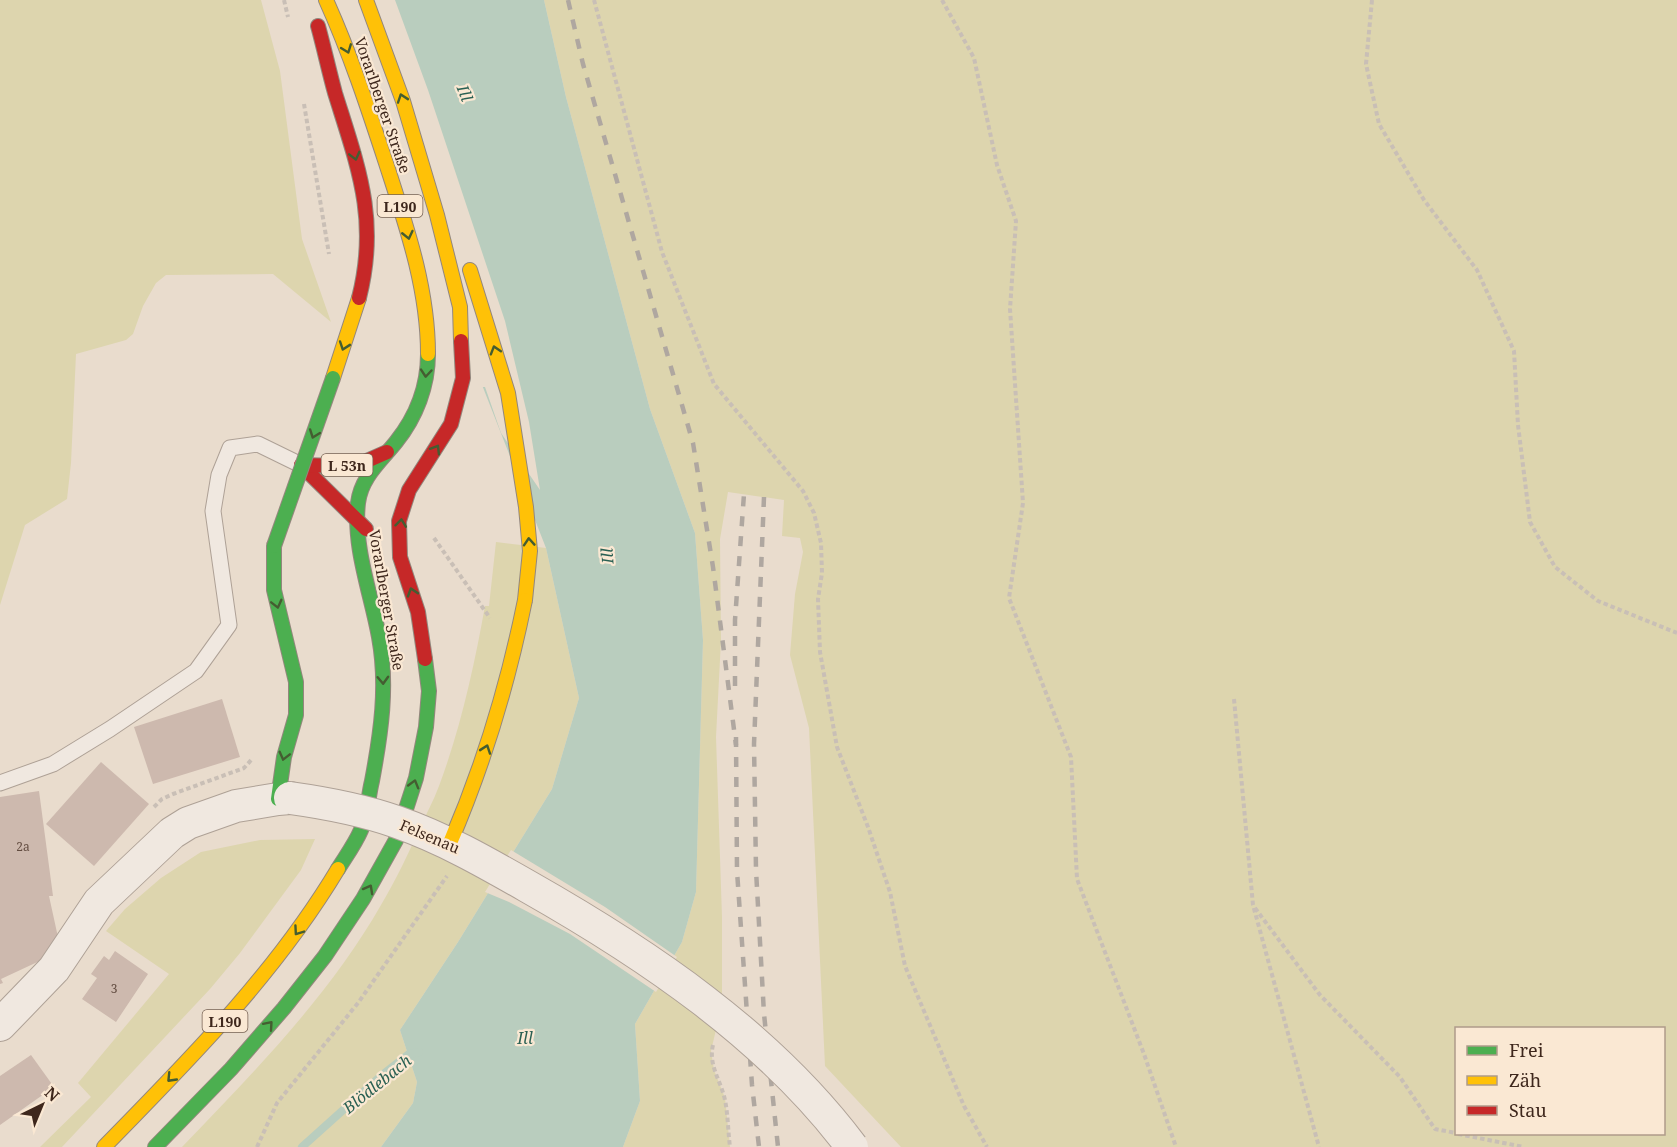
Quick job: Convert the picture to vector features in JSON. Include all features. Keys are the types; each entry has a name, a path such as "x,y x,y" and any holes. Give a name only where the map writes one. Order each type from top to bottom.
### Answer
{"main road":[{"path":"284,799 284,757 296,715 296,682 274,590 274,546 359,304 367,254 368,227 363,188 317,21 315,0"},
{"name":"Vorarlberger Straße","path":"104,1147 205,1044 256,987 298,933 364,824 383,723 384,677 376,622 363,561 358,524 359,500 364,480 404,433 417,411 425,386 428,353 426,315 406,225 366,99 338,24 326,0"},
{"name":"Vorarlberger Straße","path":"155,1147 231,1069 297,992 325,956 363,899 396,840 416,778 426,727 429,691 418,612 400,557 399,521 410,490 451,424 457,406 463,378 460,308 403,101 366,0"},
{"path":"436,215 457,242"},
{"path":"450,843 464,811 513,660 525,600 530,551 526,507 508,393 467,261"},
{"name":"L 53n","path":"302,465 343,466 362,463 390,451"},
{"name":"L 53n","path":"302,465 358,524 400,557"},
{"path":"392,501 410,490"},
{"path":"358,524 375,512"}],"street":[{"name":"Felsenau","path":"0,1025 54,969 99,902 172,833 188,823 236,806 284,799 324,803 396,821 450,843 579,916 686,989 736,1027 782,1069 838,1128 852,1147"}],"lane":[{"path":"0,783 53,764 196,671 229,625 213,511 219,475 230,448 258,444 302,465"}],"path":[{"path":"594,0 662,252 714,384 803,491 814,513 821,543 822,573 818,599 820,652 837,747 890,892 905,966 964,1106 987,1147"},
{"path":"942,0 974,58 996,165 1016,220 1010,309 1023,503 1009,598 1071,758 1077,879 1144,1054 1176,1147"},
{"path":"1372,0 1366,64 1379,124 1424,200 1477,270 1514,351 1518,425 1530,522 1555,567 1598,601 1677,633"},
{"path":"303,94 329,254"},
{"path":"1234,699 1253,905 1319,1147"},
{"path":"172,794 244,768 258,753"},
{"path":"1253,905 1320,995 1400,1077 1435,1129 1455,1133"},
{"path":"714,1041 711,1051 714,1070 725,1098 730,1147"},
{"path":"1467,1135 1524,1147"},
{"path":"257,1147 259,1140"}],"shaded area":[{"path":"0,0 261,0 280,71 302,239 331,322 273,274 166,275 156,283 143,306 133,334 126,340 76,354 67,499 25,525 0,605"},
{"path":"544,0 1677,0 1677,1147 901,1147 825,1066 809,728 790,655 795,594 803,552 800,538 782,536 784,500 728,492 720,539 721,640 716,737 722,917 722,1004 711,1051 714,1070 725,1098 730,1147 623,1147 640,1101 635,1024 682,942 696,892 703,640 695,533 650,409 566,97"},
{"path":"496,542 546,548 579,698 552,789 458,942 400,1030 417,1082 413,1103 381,1147 182,1147 263,1061 314,1002 360,938 397,877 437,791 454,742 485,606 489,606"},
{"path":"315,839 301,870 240,953 210,989 62,1147 40,1147 91,1097 78,1083 169,974 106,931 125,909 161,878 201,852 260,840"}],"water":[{"name":"Ill","path":"331,0 544,0 566,97 650,409 695,533 703,640 696,892 682,942 635,1024 640,1101 623,1147 381,1147 413,1103 417,1082 400,1030 458,942 552,789 579,698 546,548"}],"pier":[{"path":"328,0 395,0 428,90 505,321 529,422 540,490 501,433 485,387 480,387"},
{"path":"511,850 605,907 677,957 656,992 570,934 485,892"}],"building":[{"path":"222,699 240,757 153,784 134,727"},
{"path":"101,762 149,804 94,866 46,824"},
{"path":"39,791 53,896 49,896 61,951 1,979 3,983 0,984 0,797"},
{"path":"115,951 148,974 116,1022 82,999 97,978 91,974 104,956 109,960"},
{"path":"31,1055 54,1087 0,1125 0,1076"}],"waterway":[{"name":"Blödlebach","path":"302,1147 381,1076 409,1054 419,1052"}],"railway":[{"path":"568,0 583,64 693,443 713,567 736,745"},
{"path":"735,686 735,620 744,494"},
{"path":"764,497 754,744 756,870 764,1014 778,1147"},
{"path":"736,737 737,871 752,1085 759,1147"}],"traffic: fast":[{"path":"338,869 356,840 365,818 378,745 383,691 382,655 360,553 358,503 367,477 396,442 415,412 426,378 428,354"},
{"path":"274,546 333,378"},
{"path":"274,546 274,590 296,682 296,715 284,757 278,799"},
{"path":"155,1147 231,1069 325,956 363,899 396,840 416,778 426,727 429,691 425,659"}],"traffic: slow":[{"path":"326,0 358,81 408,233 424,305 428,354"},
{"path":"366,0 403,101 437,215 460,307 461,341"},
{"path":"470,270 508,393 526,507 530,551 525,600"},
{"path":"333,378 359,298"},
{"path":"450,843 474,784 494,723 525,600"},
{"path":"104,1147 168,1082 259,980 287,945 338,869"}],"traffic: jam":[{"path":"318,26 363,194 367,243 365,270 359,298"},
{"path":"425,659 418,612 400,557 399,521 409,490 451,424 463,378 461,341"},
{"path":"301,465 343,466 362,463 387,452"},
{"path":"301,465 366,529"}]}
